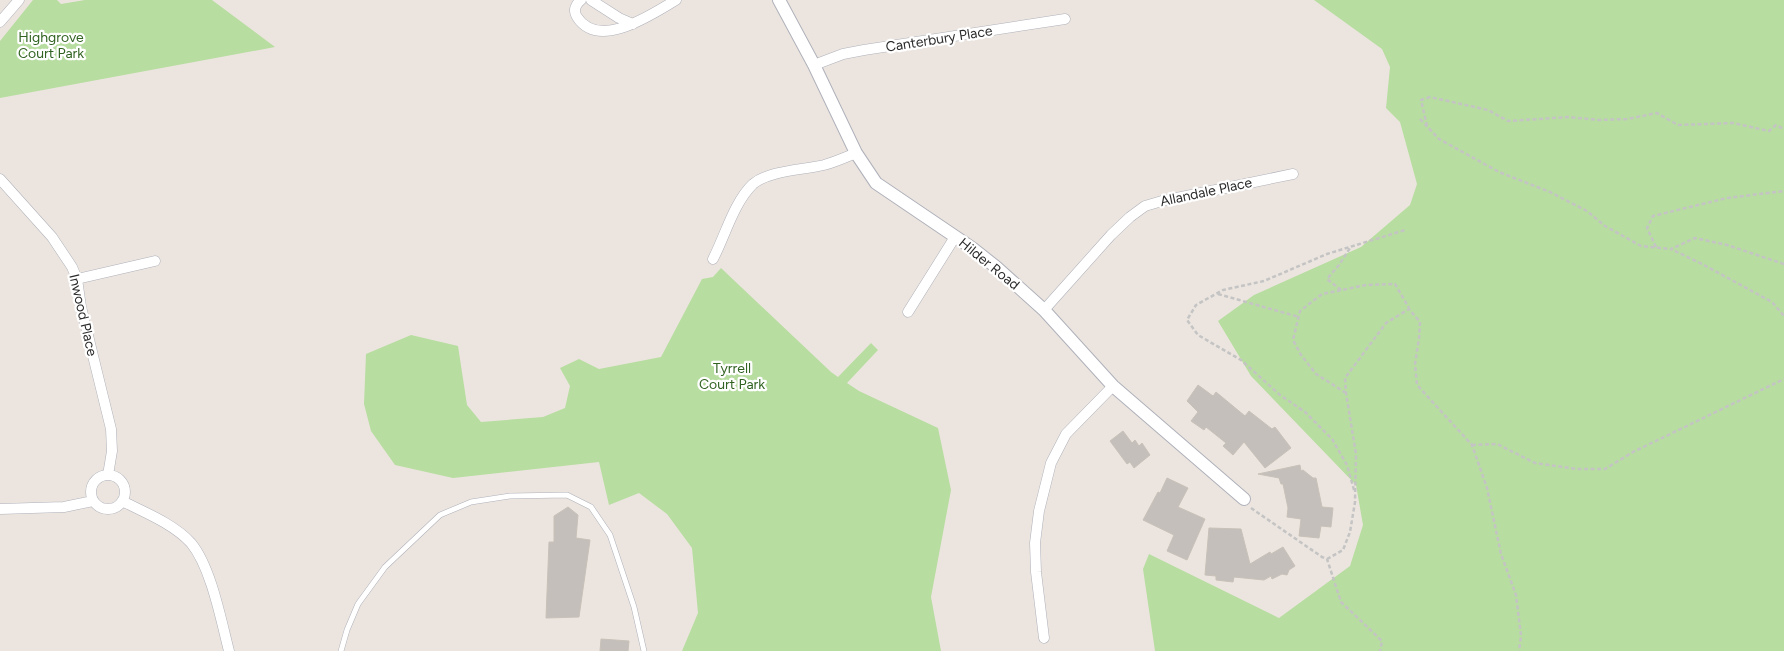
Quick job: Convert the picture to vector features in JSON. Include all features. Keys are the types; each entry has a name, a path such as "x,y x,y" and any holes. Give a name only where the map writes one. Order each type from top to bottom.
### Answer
{"street":[{"path":"0,22 18,0"},
{"path":"581,0 576,6 575,14 586,26 595,30 608,31 634,24 676,0"},
{"path":"591,0 619,18 634,24"},
{"name":"Hilder Road","path":"779,0 814,65 856,153 876,182 996,267 1044,310 1113,386 1244,499"},
{"name":"Canterbury Place","path":"814,65 843,54 1065,19"},
{"path":"713,259 735,212 754,184 784,172 824,165 856,153"},
{"name":"Allandale Place","path":"1044,310 1111,235 1145,206 1176,197 1294,174"},
{"name":"Inwood Place","path":"0,179 61,249 77,279 80,307 110,429 112,451 108,475"},
{"path":"908,312 955,237"},
{"path":"77,279 155,261"},
{"path":"1044,638 1037,582 1035,543 1039,511 1051,463 1066,434 1113,386"},
{"path":"108,475 116,478 123,484 124,493 122,501 116,507 107,509 99,507 93,502 91,493 93,484 99,478 108,475"},
{"path":"122,501 160,520 190,543 205,569 229,651"},
{"path":"0,509 64,507 93,502"}],"lane":[{"path":"341,651 346,630 358,604 384,567 440,514 472,502 510,496 567,495 591,507 610,535 634,607 644,651"}],"path":[{"path":"1427,126 1421,100 1430,97 1488,110 1508,121 1569,117 1599,120 1657,113 1678,125 1733,122 1768,131 1776,125 1784,129"},
{"path":"1420,119 1439,139 1464,154 1499,172 1550,192 1587,211 1605,226 1641,246 1671,249 1702,264 1772,302 1784,316"},
{"path":"1656,248 1646,228 1653,216 1727,198 1784,191"},
{"path":"1355,494 1347,465 1332,439 1305,412 1280,395 1241,360 1198,335 1188,320 1196,305 1223,290 1264,281 1327,254 1405,230"},
{"path":"1671,249 1695,238 1727,245 1784,264"},
{"path":"1341,290 1327,279 1351,247"},
{"path":"1346,393 1316,374 1301,355 1293,340 1300,311 1322,294 1366,285 1395,284 1409,309 1420,322 1415,364 1417,385 1472,444 1487,488 1501,554 1516,595 1521,636 1519,651"},
{"path":"1217,293 1298,317"},
{"path":"1327,559 1343,550 1350,532 1355,494 1356,454 1345,378 1386,323 1409,309"},
{"path":"1472,444 1497,444 1535,463 1577,469 1605,469 1633,452 1784,379"},
{"path":"1244,499 1254,511 1327,559 1341,602 1382,641 1380,651"}],"green space":[{"name":"Highgrove Court Park","path":"33,0 57,0 61,4 85,0 212,0 275,47 0,98 0,41"},
{"path":"1314,0 1784,0 1784,651 1155,651 1143,569 1149,554 1279,618 1350,566 1363,525 1356,485 1251,376 1218,321 1254,295 1361,247 1410,205 1417,184 1400,122 1386,108 1390,67 1382,49"},
{"name":"Tyrrell Court Park","path":"721,268 838,377 871,343 878,350 847,383 859,391 938,428 951,490 931,597 941,651 682,651 698,613 692,548 667,514 639,493 609,505 599,462 453,478 395,465 371,431 364,404 366,354 411,335 458,346 467,405 481,422 543,417 565,408 570,386 560,368 579,359 599,369 661,357 702,279 713,277"}],"building":[{"path":"1198,385 1213,396 1216,392 1245,416 1249,411 1272,429 1275,427 1291,448 1265,468 1244,442 1233,455 1223,446 1226,443 1206,427 1204,430 1191,421 1198,412 1187,401"},
{"path":"1123,431 1132,443 1135,440 1139,446 1142,443 1150,455 1134,468 1130,462 1127,464 1110,441"},
{"path":"1300,465 1301,471 1303,470 1313,478 1316,478 1322,507 1333,508 1331,527 1321,526 1319,538 1299,536 1301,519 1287,517 1288,508 1283,484 1281,484 1279,478 1258,474"},
{"path":"1167,478 1188,488 1178,507 1205,519 1187,560 1167,551 1174,535 1143,520"},
{"path":"568,507 578,515 576,538 590,540 579,617 546,618 549,542 554,542 554,516"},
{"path":"1209,528 1241,529 1250,564 1270,552 1271,554 1283,547 1295,566 1289,570 1287,575 1282,574 1272,579 1271,576 1264,580 1234,577 1233,582 1216,580 1216,576 1205,575"},
{"path":"601,639 629,641 628,651 600,651"}]}
